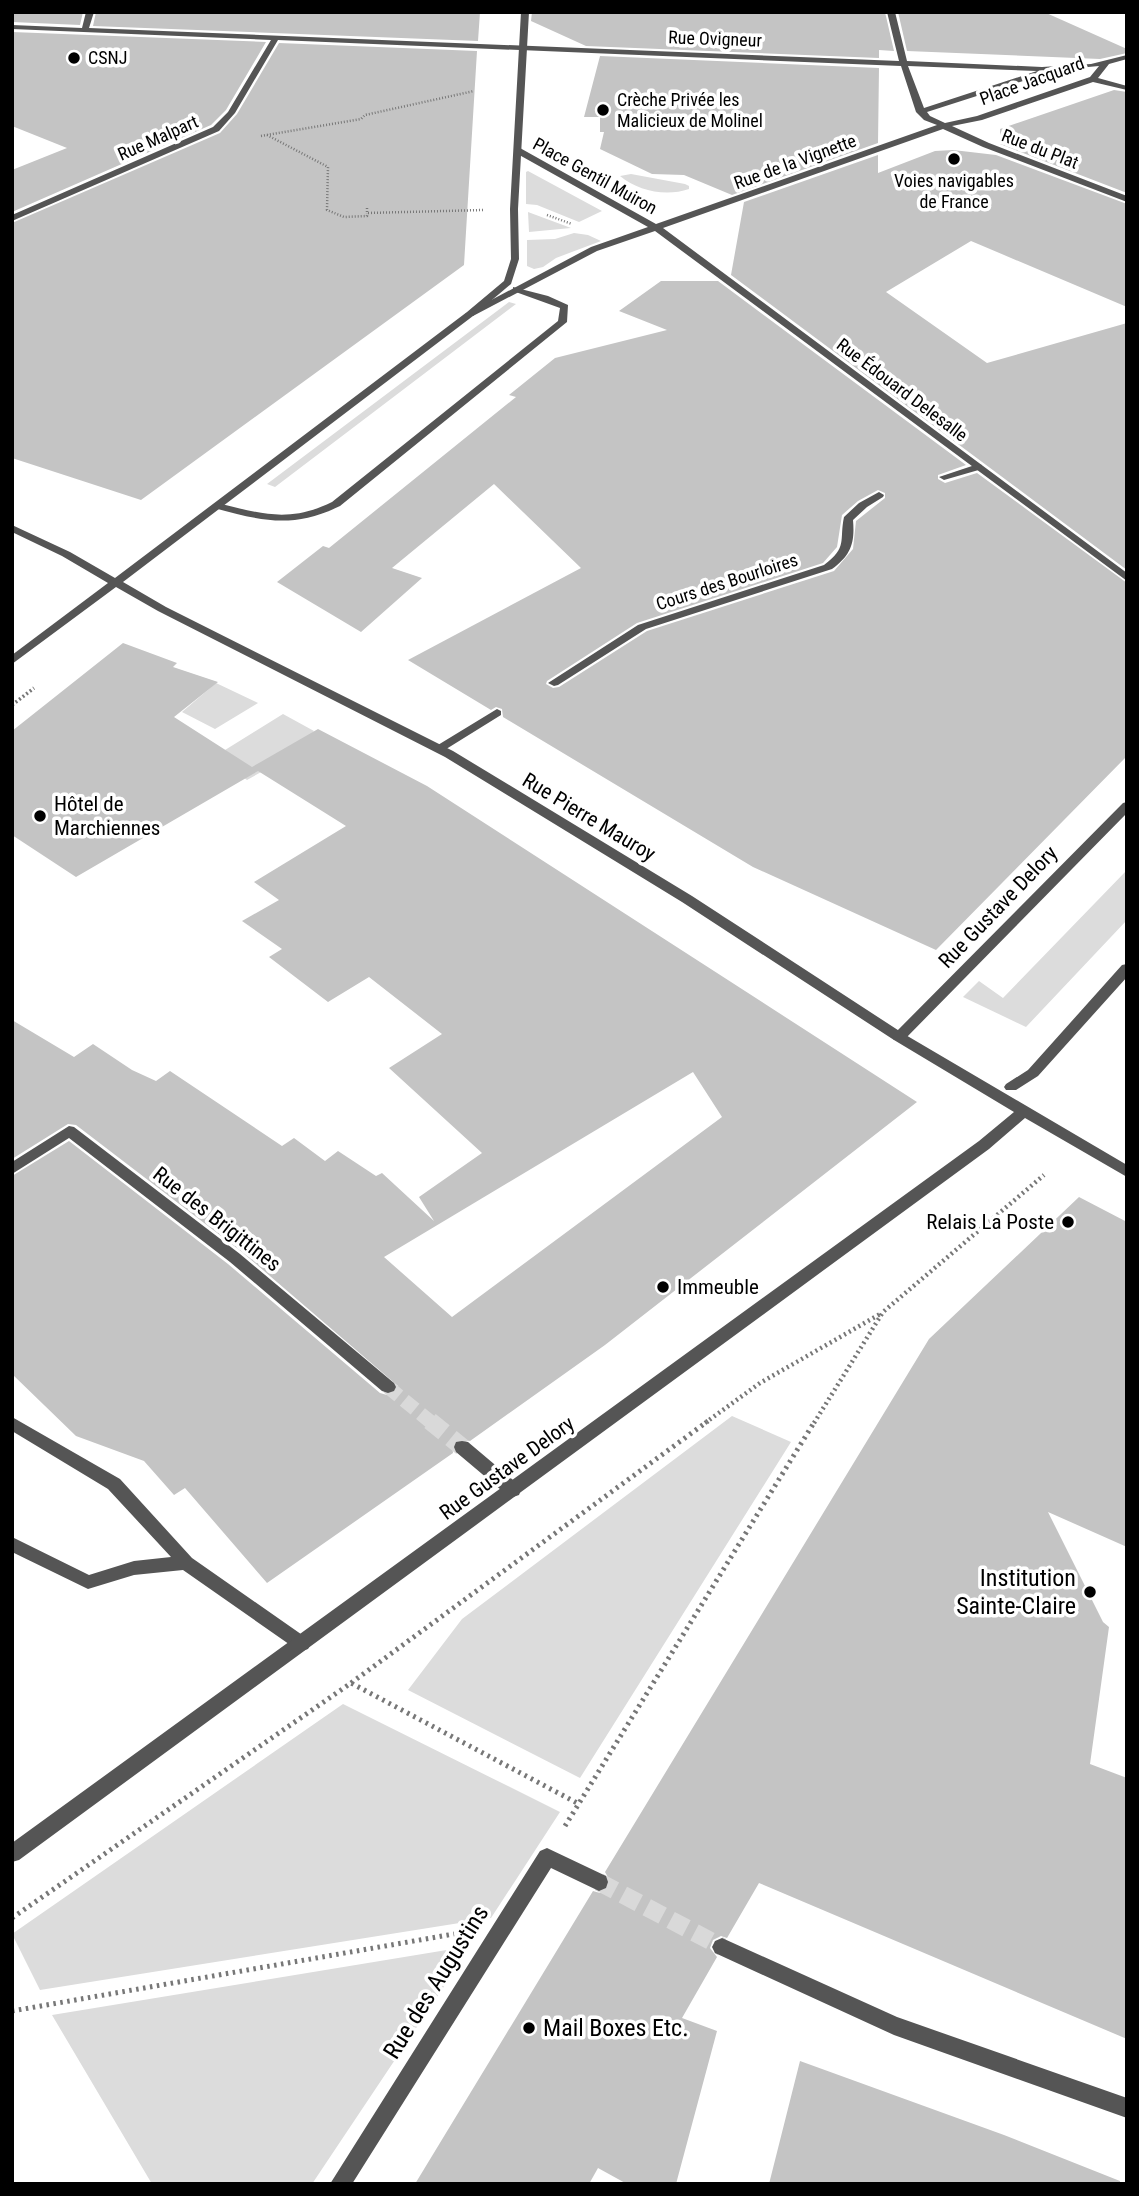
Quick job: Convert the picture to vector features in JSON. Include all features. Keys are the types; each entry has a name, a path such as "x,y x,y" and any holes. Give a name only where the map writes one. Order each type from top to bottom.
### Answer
{"street":[{"path":"85,30 90,12"},
{"name":"Place Gentil Muiron","path":"470,314 501,289 512,274 515,259 514,209 525,12"},
{"path":"891,12 920,111 943,126"},
{"name":"Rue Ovigneur","path":"12,27 904,61"},
{"name":"Rue Malpart","path":"12,218 216,129 231,113 276,37"},
{"path":"1105,64 1127,57"},
{"name":"Place Jacquard","path":"904,61 1053,68 1105,64"},
{"name":"Place Jacquard","path":"943,126 988,115 1093,79 1105,64"},
{"name":"Place Jacquard","path":"920,111 1053,68"},
{"path":"1093,79 1127,88"},
{"name":"Rue du Plat","path":"943,126 1127,199"},
{"name":"Rue de la Vignette","path":"470,314 594,250 943,126"},
{"name":"Place Gentil Muiron","path":"517,150 657,228"},
{"name":"Rue Édouard Delesalle","path":"657,228 1127,578"},
{"path":"218,506 276,520 293,520 322,512 336,504 562,322 565,307 516,289"},
{"path":"12,661 470,314"},
{"path":"944,477 978,467"},
{"name":"Cours des Bourloires","path":"554,683 642,627 828,568 845,555 850,541 848,519 863,505 880,495"},
{"name":"Rue Pierre Mauroy","path":"12,528 162,609 439,748 687,900 900,1037 1127,1172"},
{"path":"439,748 497,713"},
{"name":"Rue Gustave Delory","path":"900,1037 1127,806"},
{"path":"1011,1087 1033,1073 1127,968"},
{"name":"Rue Gustave Delory","path":"12,1854 984,1145 1024,1111"},
{"name":"Rue des Brigittines","path":"12,1169 69,1131 235,1258 388,1387"},
{"path":"12,1423 114,1484 186,1563 302,1644"},
{"path":"461,1447 513,1490"},
{"path":"12,1544 88,1582 134,1568 186,1563"},
{"path":"547,1857 599,1882"},
{"name":"Rue des Augustins","path":"340,2184 547,1857"},
{"path":"722,1947 894,2025 1127,2108"}],"path":[{"path":"261,136 361,119 365,115 474,91"},
{"path":"266,135 328,167 327,210 344,217 368,216 367,208"},
{"path":"367,213 528,208 614,243"},
{"path":"12,1918 351,1683 760,1383 883,1312 1044,1175"},
{"path":"547,1857 883,1312"},
{"path":"351,1683 579,1804"},
{"path":"12,2011 503,1925"}],"shaded area":[{"path":"528,171 602,211 579,222 537,205 526,204"},
{"path":"631,174 685,184 689,189 662,192 644,189 620,176"},
{"path":"528,212 571,228 529,232"},
{"path":"574,233 601,241 556,258 543,267 534,269 527,266 527,240 555,239"},
{"path":"509,302 516,304 275,487 267,484"},
{"path":"216,683 258,703 215,729 182,712"},
{"path":"283,714 314,731 295,753 247,780 221,761 232,755 225,750"},
{"path":"1127,870 1127,920 1026,1027 963,997 979,981 1003,998"},
{"path":"732,1416 791,1442 580,1778 408,1690 462,1619"},
{"path":"343,1704 560,1812 491,1918 40,1990 12,1934"},
{"path":"471,1946 312,2184 152,2184 52,2015"}],"building":[{"path":"12,12 83,12 80,25 12,22"},
{"path":"96,12 480,12 478,41 93,26"},
{"path":"532,12 885,12 894,51 879,50 879,58 586,46 531,21"},
{"path":"898,12 1044,12 1127,49 1127,53 1100,59 907,51"},
{"path":"12,32 266,42 226,110 211,125 12,212 12,170 67,148 12,126"},
{"path":"279,43 477,51 464,265 141,500 12,458 12,223 220,133 237,114"},
{"path":"600,56 879,68 878,143 732,195 684,175 652,174 600,149 604,132 600,132 600,117 584,117"},
{"path":"1114,90 1127,92 1127,193 1000,144 1000,129"},
{"path":"953,150 996,155 1127,204 1127,307 971,241 886,292 987,363 1127,323 1127,570 731,275 744,202 878,155 878,173 935,151"},
{"path":"661,281 718,281 966,465 938,475 938,479 945,483 977,473 1127,583 1127,756 936,950 753,867 503,717 502,709 496,707 491,710 408,660 581,568 494,484 392,568 422,578 361,632 277,582 323,546 329,548 516,397 509,395 555,358 667,330 619,311","holes":["878,490 885,493 885,498 856,521 853,549 834,571 647,631 559,687 553,688 546,684 637,623 823,563 837,547 842,515 858,501"]},
{"path":"123,643 177,663 173,667 218,682 174,717 252,767 318,729 427,786 917,1102 605,1345 470,1441 456,1439 452,1446 453,1453 267,1583 185,1488 174,1495 144,1461 76,1436 12,1374 12,1176 69,1141 228,1264 380,1393 395,1393 398,1386 242,1252 76,1125 68,1124 12,1159 12,1020 74,1057 93,1044 132,1070 156,1081 170,1071 282,1146 294,1138 325,1161 338,1151 376,1176 382,1173 434,1221 419,1197 482,1153 389,1068 442,1034 369,977 328,1002 269,957 282,949 242,921 279,900 254,882 346,826 258,771 76,877 12,835 12,731","holes":["693,1072 722,1117 452,1317 384,1257"]},
{"path":"1079,1197 1127,1222 1127,1547 1048,1512 1103,1622 1109,1627 1090,1764 1127,1778 1127,2039 759,1883 727,1938 721,1936 713,1940 710,1948 717,1957 682,2018 717,2031 676,2184 627,2184 598,2168 589,2184 415,2184 593,1891 600,1893 608,1889 610,1881 605,1872 929,1339"},
{"path":"800,2061 1004,2135 1120,2181 1120,2184 769,2184"}],"tunnel":[{"path":"388,1387 432,1423"},
{"path":"430,1421 462,1447"},
{"path":"599,1882 722,1947"}],"place":[{"name":"CSNJ","path":"74,58"},
{"name":"Crèche Privée les Malicieux de Molinel","path":"603,110"},
{"name":"Voies navigables de France","path":"954,159"},
{"name":"Hôtel de Marchiennes","path":"40,816"},
{"name":"Relais La Poste","path":"1068,1222"},
{"name":"Immeuble","path":"663,1287"},
{"name":"Institution Sainte-Claire","path":"1090,1592"},
{"name":"Mail Boxes Etc.","path":"529,2028"}]}
